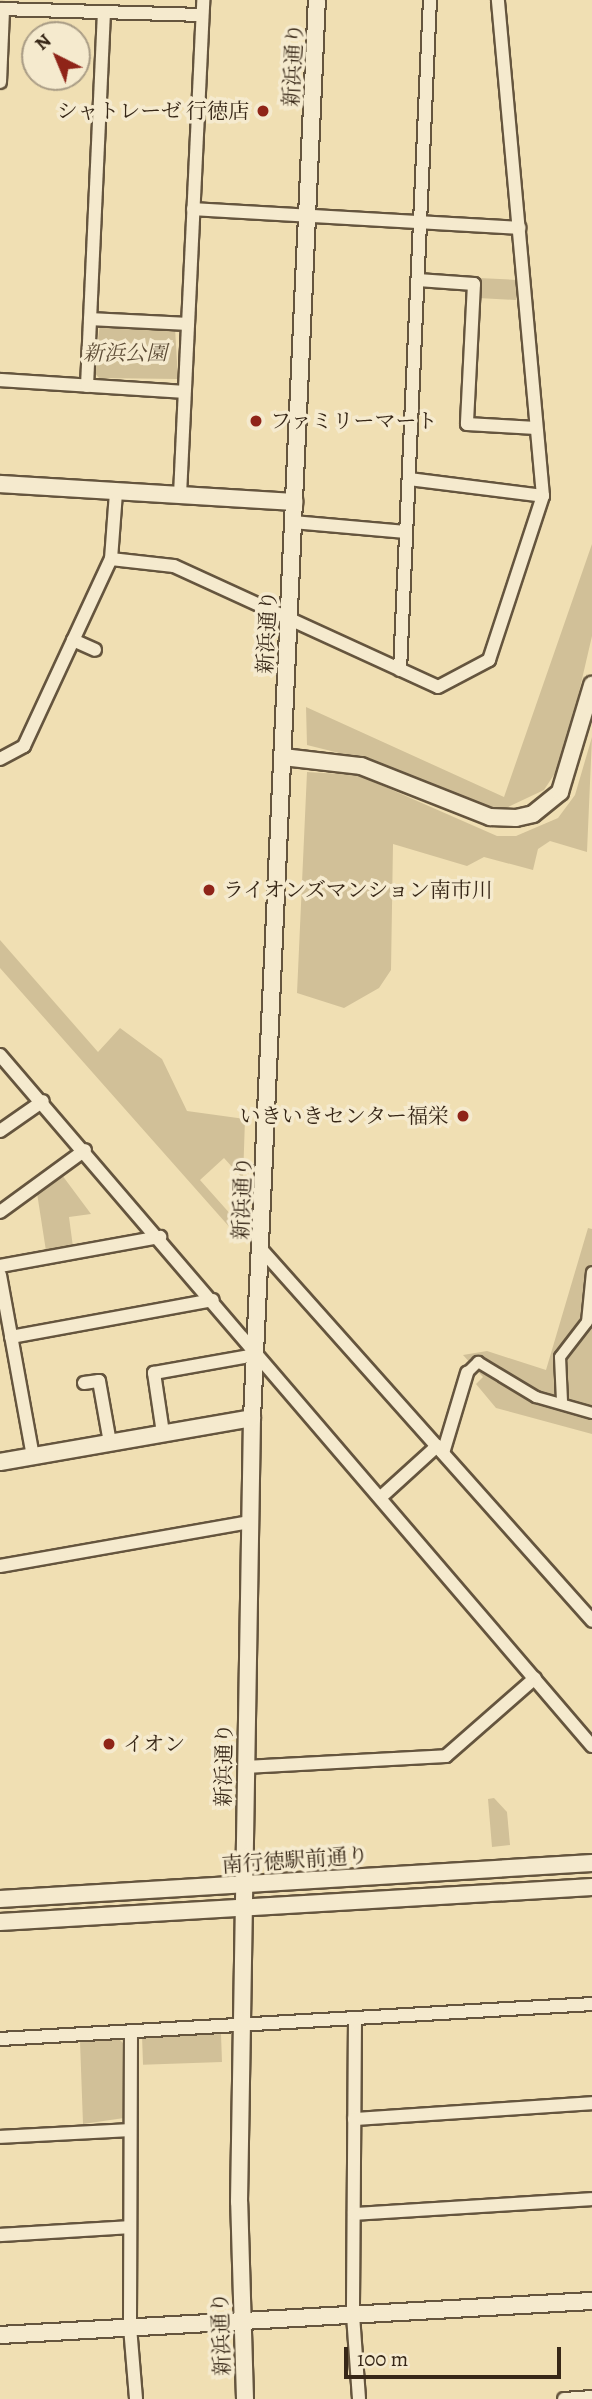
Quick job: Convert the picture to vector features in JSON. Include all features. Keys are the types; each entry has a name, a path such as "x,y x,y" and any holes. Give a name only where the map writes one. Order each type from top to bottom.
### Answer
{"street":[{"path":"180,495 203,0"},
{"name":"新浜通り","path":"245,2399 241,2321 241,2026 253,1418 317,0"},
{"path":"400,670 430,0"},
{"path":"111,559 174,566 400,670 447,687 489,660 543,496 498,0"},
{"path":"0,82 2,9 202,15"},
{"path":"87,386 104,12"},
{"path":"193,209 519,228"},
{"path":"418,280 474,284 467,424 536,428"},
{"path":"90,319 188,324"},
{"path":"0,380 184,391"},
{"path":"409,479 543,496"},
{"path":"0,484 295,502"},
{"path":"0,760 24,746 111,559 116,492"},
{"path":"293,522 406,532"},
{"path":"73,640 95,650"},
{"path":"282,757 353,764 490,817 516,818 533,814 560,792 592,685"},
{"path":"0,1055 85,1150 592,1746"},
{"path":"0,1131 43,1101"},
{"path":"0,1212 85,1150"},
{"path":"0,1266 159,1237"},
{"path":"261,1249 592,1621"},
{"path":"562,1401 560,1357 587,1322 592,1272"},
{"path":"0,1275 33,1456"},
{"path":"11,1337 213,1300"},
{"path":"163,1433 155,1373 255,1352"},
{"path":"381,1497 440,1449 467,1373 478,1362 536,1397 562,1401 592,1413"},
{"path":"84,1383 99,1381 110,1443"},
{"path":"0,1462 253,1418"},
{"path":"0,1566 250,1522"},
{"path":"245,1767 446,1756 535,1678"},
{"name":"南行徳駅前通り","path":"0,1899 592,1863"},
{"name":"南行徳駅前通り","path":"0,1922 592,1887"},
{"path":"0,2039 592,2004"},
{"path":"355,2019 353,2315 359,2399"},
{"path":"131,2032 130,2327 136,2399"},
{"path":"354,2119 592,2103"},
{"path":"0,2137 130,2130"},
{"path":"354,2214 592,2199"},
{"path":"0,2235 130,2227"},
{"path":"0,2335 592,2301"},
{"path":"564,2399 592,2397"}],"green space":[{"path":"479,278 517,280 516,300 478,298"},
{"name":"新浜公園","path":"100,324 175,328 178,379 99,378 94,372"},
{"path":"592,544 592,636 563,761 544,790 504,809 486,807 379,763 307,745 306,707 504,797"},
{"path":"592,737 587,852 550,841 538,849 533,870 484,857 467,866 393,844 391,970 379,988 344,1008 297,993 307,772 358,775 497,836 516,836 558,818 575,795"},
{"path":"0,940 98,1052 120,1028 162,1059 187,1111 245,1119 243,1179 224,1158 200,1180 241,1226 240,1239 0,968"},
{"path":"62,1175 91,1214 69,1217 73,1247 46,1251 37,1193"},
{"path":"588,1228 592,1229 592,1434 496,1408 476,1384 483,1377 463,1355 487,1351 546,1370"},
{"path":"494,1798 507,1812 510,1845 492,1847 488,1799"},
{"path":"221,2034 222,2062 143,2065 142,2037"},
{"path":"119,2039 124,2044 124,2118 83,2124 80,2041"}],"place":[{"name":"シャトレーゼ 行徳店","path":"263,111"},
{"name":"ファミリーマート","path":"256,421"},
{"name":"ライオンズマンション南市川","path":"209,890"},
{"name":"いきいきセンター福栄","path":"463,1116"},
{"name":"イオン","path":"109,1744"}]}
